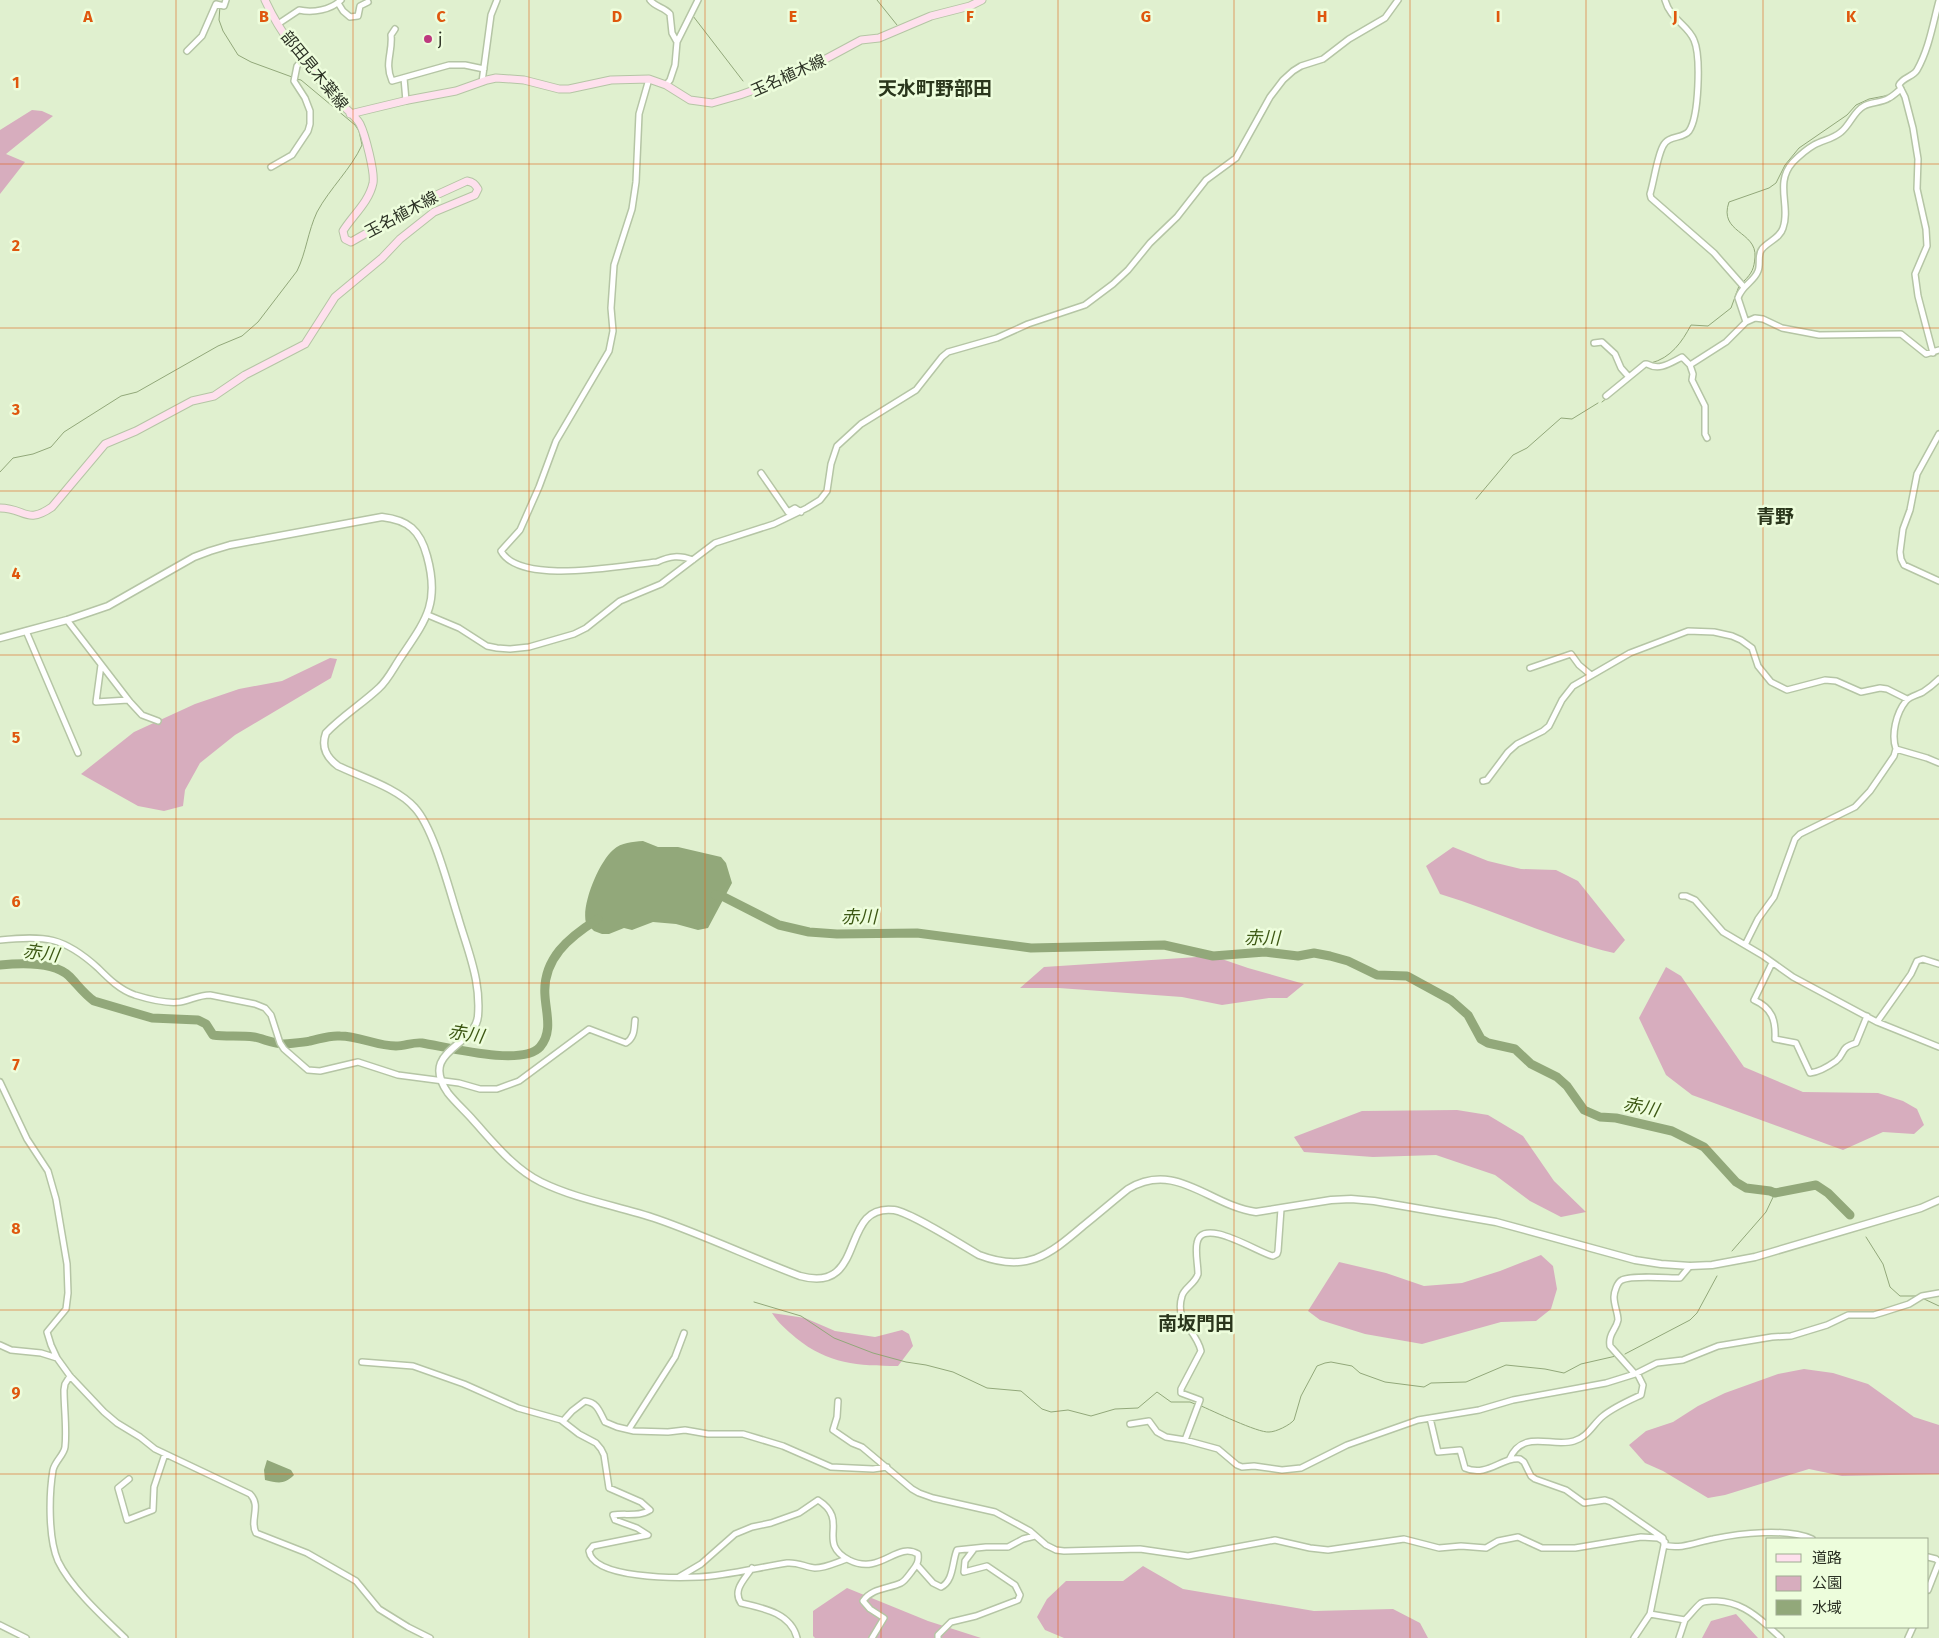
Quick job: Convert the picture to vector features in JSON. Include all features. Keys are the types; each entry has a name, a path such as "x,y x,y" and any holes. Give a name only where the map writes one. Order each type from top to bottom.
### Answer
{"main road":[{"name":"部田見木葉線","path":"266,0 270,12 302,60 350,114"},
{"name":"玉名植木線","path":"350,114 456,91 486,80 506,78 535,82 559,89 569,89 611,80 649,79 666,85 690,100 712,103 782,80 861,40 879,38 931,16 970,6 982,0"},
{"name":"玉名植木線","path":"0,508 9,508 28,516 45,512 52,507 105,444 136,431 192,401 214,396 253,370 305,344 335,297 382,258 400,239 434,212 475,195 478,189 476,185 467,181 421,202 351,242 348,241 343,235 343,231 369,195 374,175 363,131 359,122 350,114"}],"street":[{"path":"187,52 202,36 216,4 220,6 226,0"},
{"path":"482,82 491,16 498,0"},
{"path":"650,0 653,4 665,9 670,14 672,33 677,42"},
{"path":"666,85 670,80 675,65 677,42 698,0"},
{"path":"428,615 459,628 487,646 510,649 529,647 560,639 580,631 620,601 661,584 715,543 774,524 801,512 820,500 825,494 830,464 838,446 861,424 916,390 948,352 993,340 1028,324 1080,308 1113,284 1128,270 1150,243 1177,217 1206,180 1236,158 1270,97 1283,80 1293,71 1308,63 1323,59 1349,39 1385,18 1398,0"},
{"path":"1665,0 1672,15 1694,39 1697,53 1698,95 1690,130 1687,134 1673,137 1663,146 1650,194 1651,198 1714,254 1743,286"},
{"path":"278,24 299,10 309,12 334,6 340,1 343,11 350,17 358,16 360,6 369,1"},
{"path":"1746,322 1738,298 1743,286 1756,276 1758,272 1762,248 1783,230 1783,184 1788,169 1815,144 1834,138 1865,105 1891,98 1900,87 1901,80 1914,75 1924,54 1939,1"},
{"path":"395,29 391,34 392,43 388,58 388,71 392,81 449,65 465,65 484,69"},
{"path":"271,167 292,155 308,132 310,112 294,77 297,66 302,60"},
{"path":"404,78 406,101"},
{"path":"649,79 639,114 636,182 632,209 622,236 613,272 611,308 613,331 609,351 556,441 520,530 501,551 507,559 514,562 538,570 554,571 584,571 657,562 665,558 681,556 693,560"},
{"path":"1690,365 1726,342 1746,322 1755,318 1763,318 1782,328 1819,335 1901,334 1923,353 1936,352 1918,296 1915,274 1927,246 1926,229 1916,189 1918,159 1913,128 1905,97 1900,87"},
{"path":"1594,343 1602,342 1615,354 1621,368 1629,377"},
{"path":"1606,396 1629,377 1649,365 1655,368 1661,367 1682,357 1690,365 1693,374 1692,380 1705,406 1705,434 1707,438"},
{"path":"1939,434 1917,474 1910,510 1903,529 1900,552 1904,565 1939,581"},
{"path":"760,473 788,512 795,508 801,512"},
{"path":"0,638 67,620 108,606 194,557 230,545 382,517 406,523 420,537 424,546 433,586 433,597 428,615 380,687 326,733 324,749 329,759 338,766 396,793 406,800 416,808 429,833 473,968 478,997 478,1017 475,1026 442,1059 440,1072 448,1092 498,1147 519,1167 540,1182 579,1197 656,1219 811,1280 830,1278 836,1273 848,1258 859,1229 865,1221 879,1212 887,1210 904,1213 979,1255 997,1261 1018,1262 1038,1258 1052,1251 1136,1184 1162,1178 1184,1183 1228,1205 1256,1212 1331,1200 1374,1201 1483,1219 1635,1260 1690,1266 1712,1265 1755,1257 1921,1208 1939,1200"},
{"path":"67,620 128,700 142,715 158,721"},
{"path":"26,631 78,753"},
{"path":"1483,781 1487,780 1508,752 1517,744 1549,726 1569,690 1630,653 1655,645 1683,632 1714,632 1732,636 1752,648 1758,666 1771,682 1787,690 1825,680 1836,681 1861,692 1887,688 1907,700"},
{"path":"1530,668 1571,654 1579,665 1591,675"},
{"path":"101,664 96,702 128,700"},
{"path":"1896,749 1893,741 1894,733 1901,711 1907,700 1939,680"},
{"path":"1896,749 1939,763"},
{"path":"1745,945 1758,919 1774,898 1795,839 1800,834 1855,807 1863,800 1896,749"},
{"path":"1682,896 1694,900 1723,932 1793,977 1877,1022 1939,1047"},
{"path":"0,940 46,938 64,944 86,957 118,987 135,995 172,1002 210,995 260,1005 271,1015 277,1038 284,1049 308,1070 320,1071 358,1062 398,1075 459,1083 480,1089 497,1090 519,1081 589,1029 626,1043 633,1035 635,1020"},
{"path":"1877,1022 1911,974 1917,961 1923,959 1939,964"},
{"path":"1772,963 1754,1000 1765,1005 1770,1012 1776,1027 1775,1039 1796,1043 1810,1073 1818,1072 1837,1060 1842,1049 1856,1043 1867,1016"},
{"path":"0,1082 26,1139 48,1171 56,1199 68,1280 66,1309 47,1332 50,1345 70,1376 104,1412 155,1449 246,1491 253,1497 256,1505 253,1526 256,1532 307,1553 356,1581 379,1609 430,1638"},
{"path":"1185,1440 1200,1400 1181,1393 1183,1384 1201,1351 1180,1314 1180,1304 1182,1294 1196,1279 1198,1274 1197,1244 1199,1237 1205,1233 1225,1235 1273,1256 1278,1251 1280,1209"},
{"path":"1509,1460 1512,1454 1524,1443 1574,1441 1582,1438 1604,1416 1641,1395 1643,1385 1636,1373 1610,1346 1609,1341 1618,1320 1614,1296 1619,1282 1642,1277 1680,1278 1690,1266"},
{"path":"1130,1424 1150,1421 1159,1433 1166,1437 1218,1449 1242,1467 1254,1466 1291,1470 1302,1468 1347,1445 1418,1420 1479,1410 1513,1400 1606,1382 1657,1364 1683,1360 1718,1346 1772,1337 1791,1336 1827,1325 1848,1315 1879,1314 1909,1304 1921,1297 1939,1293"},
{"path":"629,1430 675,1357 684,1333"},
{"path":"0,1345 11,1350 57,1358"},
{"path":"362,1362 413,1366 464,1384 518,1408 563,1421 579,1434 596,1443 604,1456 609,1488 641,1502 650,1510 644,1514 620,1513 613,1515 615,1520 637,1528 648,1535 593,1546 589,1551 594,1562 608,1568 646,1576 701,1577 795,1562 816,1568 847,1559"},
{"path":"70,1376 64,1390 65,1448 55,1465 52,1487 52,1535 54,1550 65,1572 77,1588 125,1638"},
{"path":"563,1421 585,1401 598,1406 605,1422 629,1430 668,1432 685,1430 708,1434 744,1434 783,1446 831,1467 873,1469 887,1467"},
{"path":"838,1401 837,1418 833,1430 852,1443 862,1447 912,1489 933,1498 995,1512 1016,1522 1046,1545 1056,1550 1140,1549 1188,1556 1275,1540 1328,1550 1404,1539 1439,1548 1461,1546 1486,1548 1498,1541 1518,1537 1542,1548 1575,1548 1641,1537 1658,1538 1674,1548 1716,1538 1752,1534 1797,1534 1809,1538"},
{"path":"1430,1418 1438,1452 1460,1450 1465,1468 1474,1470 1494,1468 1509,1460 1520,1459 1524,1462 1535,1480 1566,1490 1584,1503 1605,1500 1618,1505 1632,1518 1658,1534 1665,1544 1650,1614 1634,1638"},
{"path":"129,1479 118,1488 127,1520 153,1510 154,1487 165,1454"},
{"path":"679,1577 702,1564 734,1534 752,1526 771,1523 799,1514 818,1500 832,1512 835,1527 832,1541 835,1548 847,1559 866,1565 880,1563 905,1550 912,1550 919,1556 917,1565 903,1582 874,1592 866,1596 862,1601 884,1618 872,1638"},
{"path":"917,1565 933,1583 942,1587 947,1584 951,1576 953,1558 957,1550 1008,1547 1023,1539 1035,1536"},
{"path":"938,1638 942,1630 951,1622 976,1616 1018,1600 1020,1595 1015,1585 987,1566 964,1572 965,1560 974,1549"},
{"path":"1929,1587 1939,1562"},
{"path":"752,1568 737,1590 738,1600 741,1603 759,1607 786,1618 796,1633 797,1638"},
{"path":"1679,1638 1685,1620 1701,1603 1709,1600 1734,1603 1746,1608 1766,1624"},
{"path":"1650,1614 1685,1620"},
{"path":"0,1625 26,1638"},
{"path":"1770,1628 1781,1638"}],"green space":[{"path":"32,110 42,111 53,116 6,154 25,162 0,194 0,130"},
{"path":"330,658 337,659 331,678 235,735 200,763 185,790 183,806 164,811 138,806 81,774 134,732 195,704 239,689 282,681"},
{"path":"1453,847 1488,861 1521,869 1556,870 1578,881 1625,940 1614,953 1548,933 1440,894 1426,866"},
{"path":"1213,956 1304,984 1287,998 1269,998 1222,1005 1182,997 1059,988 1020,988 1044,967"},
{"path":"1666,967 1681,976 1744,1067 1803,1092 1878,1093 1903,1101 1917,1109 1924,1125 1914,1134 1883,1132 1843,1150 1692,1095 1666,1075 1639,1018"},
{"path":"1457,1110 1488,1115 1523,1136 1554,1181 1586,1212 1561,1217 1530,1201 1495,1175 1436,1155 1373,1157 1304,1152 1294,1137 1362,1111"},
{"path":"1541,1255 1553,1266 1557,1289 1551,1309 1536,1321 1501,1322 1422,1344 1365,1334 1320,1320 1308,1311 1339,1262 1386,1273 1424,1286 1462,1283"},
{"path":"772,1313 805,1318 835,1331 875,1337 902,1330 909,1334 913,1346 898,1366 844,1362 808,1347 786,1329"},
{"path":"1804,1369 1833,1373 1868,1384 1914,1417 1939,1425 1939,1474 1842,1476 1809,1469 1725,1495 1708,1498 1663,1471 1645,1463 1629,1445 1646,1431 1673,1422 1698,1406 1725,1393 1778,1374"},
{"path":"1143,1566 1183,1589 1314,1611 1393,1609 1420,1623 1428,1638 1064,1638 1045,1630 1037,1617 1047,1599 1066,1581 1123,1581"},
{"path":"847,1588 928,1621 981,1638 815,1638 813,1636 813,1611"},
{"path":"1736,1614 1758,1638 1702,1638 1711,1621"}],"water":[{"path":"643,841 658,847 678,847 721,857 726,863 732,883 708,928 698,930 676,924 653,922 632,930 624,928 609,934 602,934 594,931 586,923 586,906 592,884 602,864 613,850 620,845"},
{"path":"267,1460 291,1470 294,1475 281,1482 265,1480 264,1470"}],"waterway":[{"path":"701,0 693,16 743,81"},
{"path":"877,0 897,25"},
{"path":"220,6 219,20 223,31 238,55 251,62 292,77"},
{"path":"1904,83 1915,75"},
{"path":"0,472 13,458 33,454 51,447 64,432 121,396 137,392 218,346 242,336 258,322 297,271 317,212 362,145 359,131 355,125 301,80 296,79"},
{"path":"1744,281 1753,268 1754,248 1729,220 1727,212 1729,202 1769,188 1776,183 1785,165 1799,148 1847,115 1856,105 1869,99 1890,95"},
{"path":"1651,363 1670,353 1684,337 1691,325 1708,326 1731,308 1739,286"},
{"path":"1616,391 1630,379"},
{"path":"1602,402 1607,398"},
{"path":"1476,499 1513,455 1527,448 1561,418 1572,419 1598,403"},
{"name":"赤川","path":"715,895 722,896 779,925 809,932 837,934 917,933 1031,948 1164,945 1213,956 1265,952 1298,956 1314,953 1348,961 1377,975 1407,976 1451,1000 1468,1015 1481,1039 1488,1043 1515,1049 1531,1064 1557,1077 1567,1086 1584,1110 1600,1117 1616,1118 1672,1131 1704,1147 1736,1182 1746,1188 1775,1193 1816,1185 1828,1193 1850,1215"},
{"name":"赤川","path":"0,965 45,965 62,971 69,976 94,1001 152,1018 198,1020 206,1024 213,1035 254,1037 284,1044 307,1042 332,1036 347,1036 389,1046 422,1043 484,1054 517,1055 531,1053 540,1047 544,1041 548,1029 545,983 553,960 577,933 598,919"},
{"path":"1732,1251 1766,1212 1775,1193"},
{"path":"1866,1237 1883,1264 1890,1287 1900,1296 1919,1296"},
{"path":"1625,1354 1690,1320 1697,1313 1717,1276"},
{"path":"1922,1298 1939,1306"},
{"path":"754,1302 801,1316 834,1338 873,1353 953,1372 987,1388 1021,1391 1042,1409 1051,1412 1068,1410 1091,1416 1115,1409 1138,1408 1157,1392 1171,1402 1190,1402 1195,1404"},
{"path":"1199,1405 1255,1429 1272,1432 1279,1430 1294,1420 1301,1396 1317,1366 1325,1363 1331,1362 1352,1366 1360,1373 1385,1382 1424,1387 1431,1383 1466,1382 1506,1365 1564,1373 1581,1364 1616,1356"}],"place":[{"name":"j","path":"428,39"}],"district":[{"name":"天水町野部田","path":"935,88"},
{"name":"青野","path":"1775,516"},
{"name":"南坂門田","path":"1196,1323"}]}
